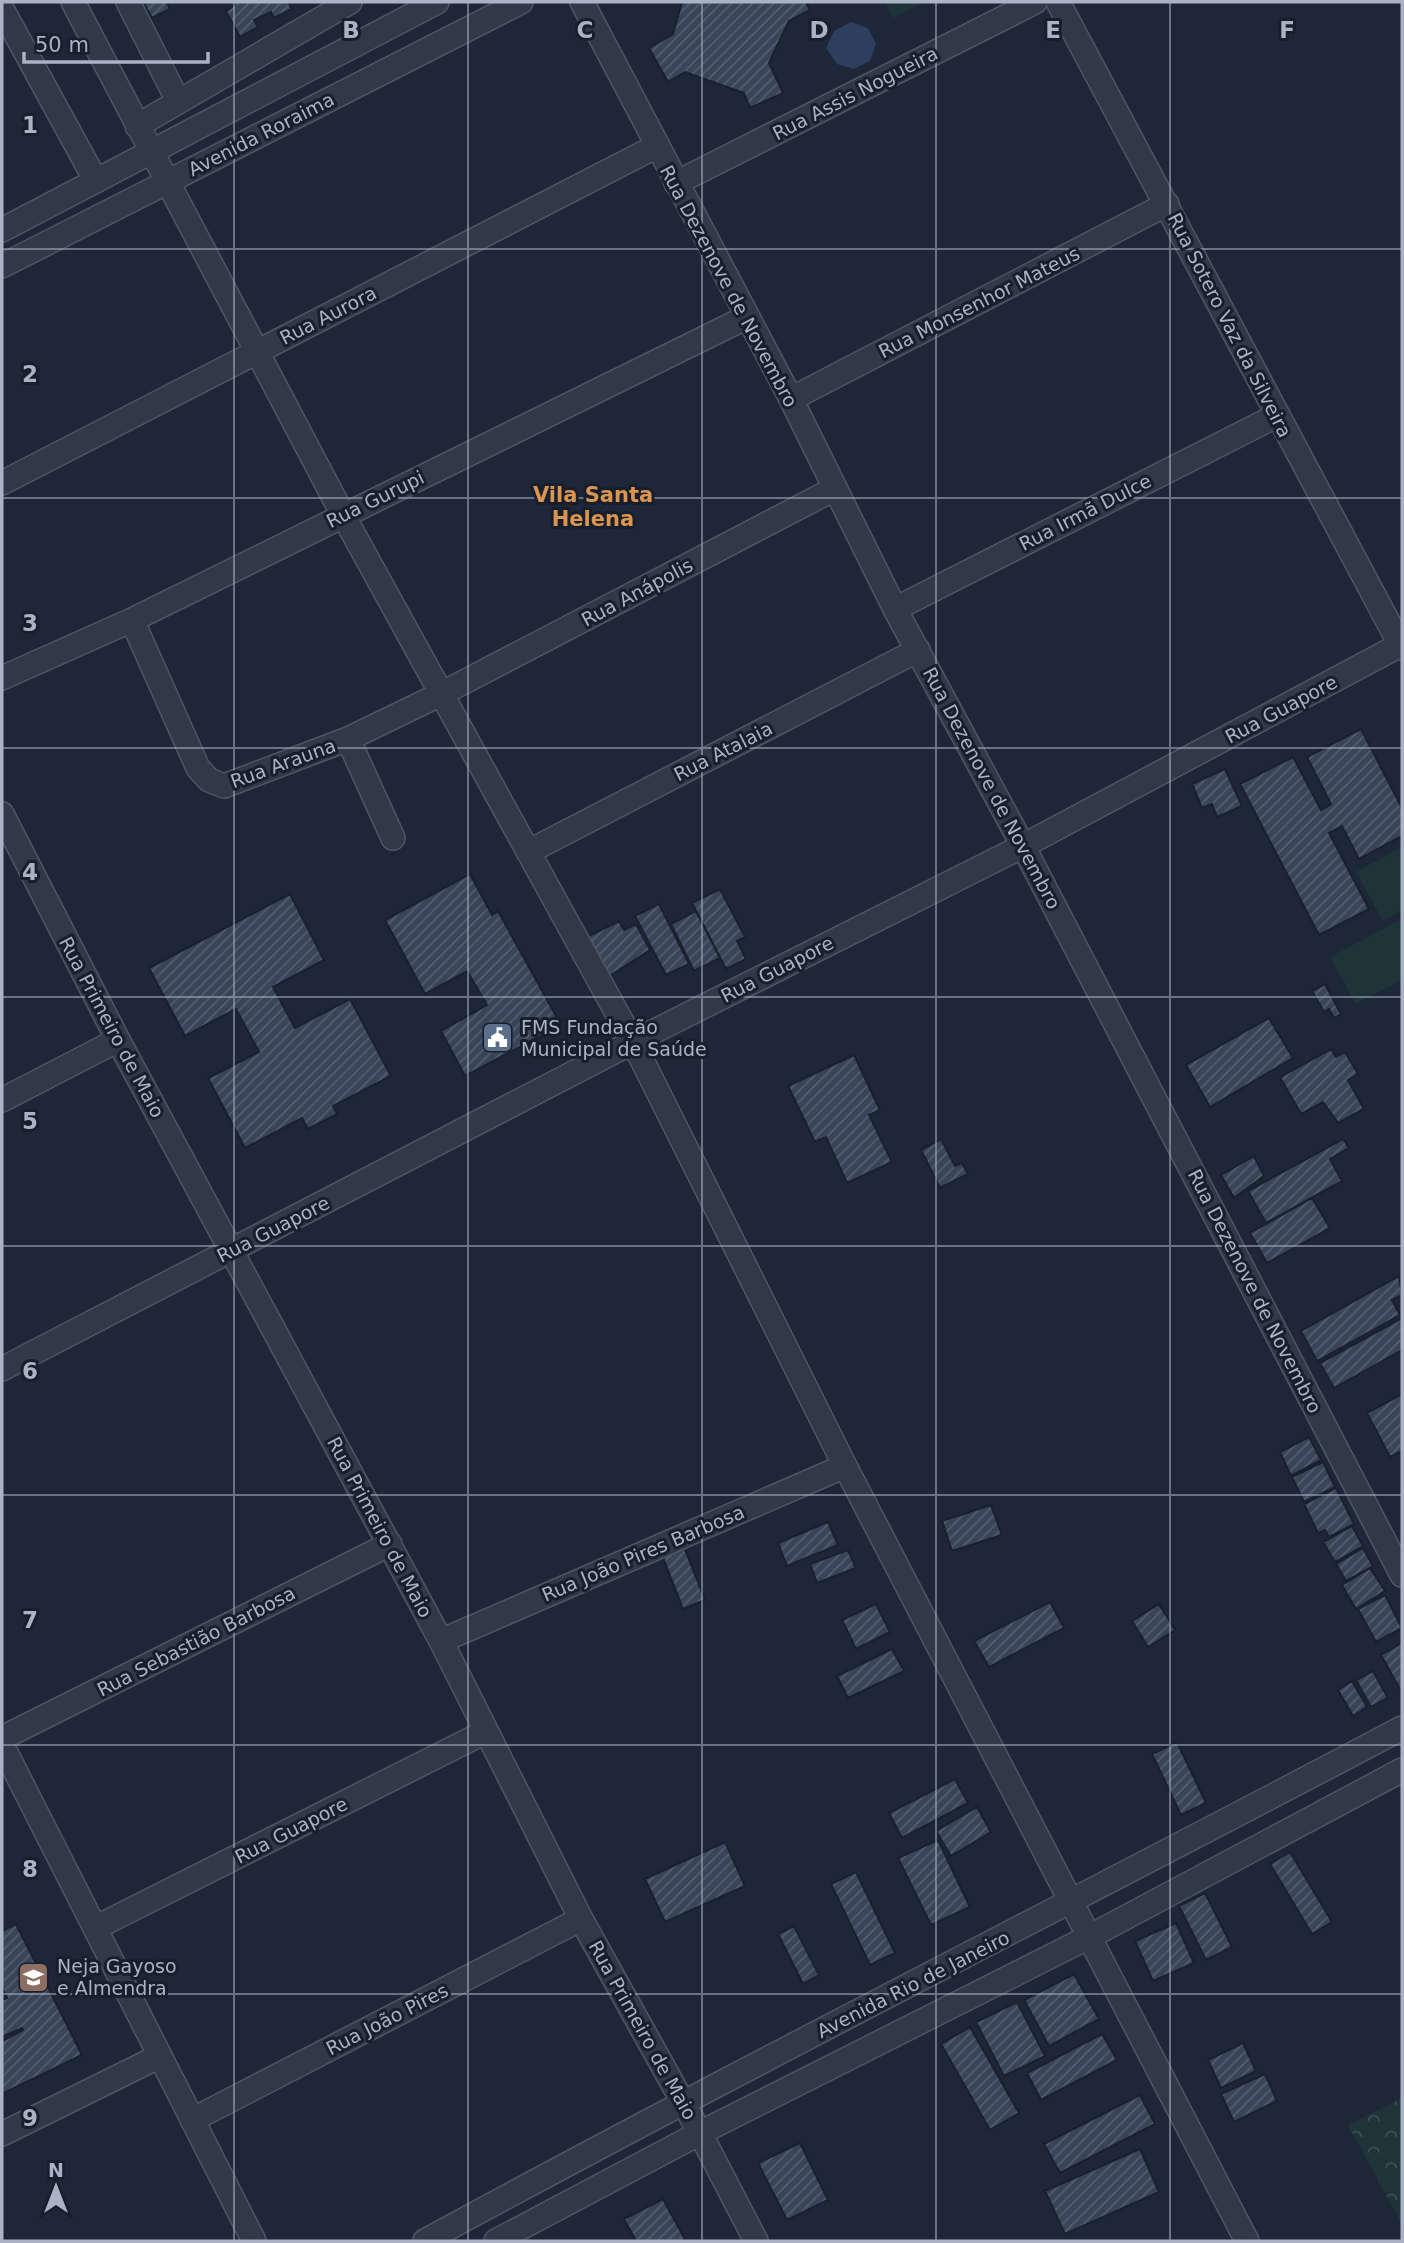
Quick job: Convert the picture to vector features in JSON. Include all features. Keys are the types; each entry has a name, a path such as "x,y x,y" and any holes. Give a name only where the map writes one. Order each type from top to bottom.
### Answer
{"street":[{"path":"73,2 150,153 169,181 343,515 633,1042 845,1466 1247,2241"},
{"path":"128,2 178,101"},
{"path":"137,126 350,2"},
{"name":"Avenida Roraima","path":"2,230 437,2"},
{"name":"Avenida Roraima","path":"2,266 521,2"},
{"name":"Rua Dezenove de Novembro","path":"582,2 655,147 791,399 895,609 1023,846 1402,1574"},
{"name":"Rua Assis Nogueira","path":"676,183 1035,2"},
{"name":"Rua Sotero Vaz da Silveira","path":"1058,2 1167,204 1276,416 1402,646"},
{"path":"2,9 96,181"},
{"name":"Rua Aurora","path":"2,484 655,147"},
{"name":"Rua Monsenhor Mateus","path":"791,399 1167,204"},
{"name":"Rua Gurupi","path":"2,678 132,620 747,317"},
{"name":"Rua Irmã Dulce","path":"895,609 1276,416"},
{"name":"Rua Anápolis","path":"441,694 834,489"},
{"name":"Rua Arauna","path":"132,620 198,768 209,780 224,786 348,739 441,694"},
{"name":"Rua Guapore","path":"2,1369 633,1042 1023,846 1402,646"},
{"name":"Rua Atalaia","path":"528,852 918,650"},
{"path":"348,739 393,838"},
{"name":"Rua Primeiro de Maio","path":"2,814 9,847 117,1040 390,1544 581,1919 700,2133 756,2241"},
{"path":"2,1100 117,1040"},
{"name":"Rua João Pires Barbosa","path":"441,1641 845,1466"},
{"name":"Rua Sebastião Barbosa","path":"2,1738 390,1544"},
{"name":"Avenida Rio de Janeiro","path":"425,2241 682,2101 1072,1902 1402,1728"},
{"name":"Rua Guapore","path":"97,1927 485,1732"},
{"path":"2,1745 97,1927 254,2241"},
{"name":"Avenida Rio de Janeiro","path":"496,2241 700,2133 1089,1937 1402,1770"},
{"name":"Rua João Pires","path":"192,2120 581,1919"},
{"path":"2,2134 160,2056"}],"green space":[{"path":"885,2 924,2 893,18"},
{"path":"1402,847 1402,910 1383,921 1356,872"},
{"path":"1402,919 1402,980 1356,1004 1330,957"},
{"path":"1402,2098 1402,2224 1348,2125"}],"water":[{"path":"851,22 868,28 876,44 870,61 854,69 837,64 826,48 834,31"}],"building":[{"path":"143,2 167,2 170,9 152,18"},
{"path":"233,2 288,2 292,9 274,18 271,12 254,20 258,27 240,37 226,11 235,5"},
{"path":"682,2 806,2 810,10 789,21 769,63 783,93 750,108 744,93 685,72 668,82 649,48 673,34"},
{"path":"1361,729 1402,808 1402,836 1359,859 1342,826 1329,833 1369,909 1319,935 1240,784 1293,757 1321,810 1331,804 1307,757"},
{"path":"1225,769 1242,806 1217,817 1212,804 1202,808 1192,784"},
{"path":"470,874 492,915 498,911 561,1025 465,1076 441,1031 487,1005 467,971 425,994 385,920"},
{"path":"720,889 745,937 737,941 746,959 726,969 692,903"},
{"path":"290,894 324,960 273,987 295,1028 350,999 391,1076 333,1106 337,1114 308,1129 302,1118 245,1148 208,1078 259,1052 236,1009 185,1036 149,968"},
{"path":"659,904 689,964 666,975 635,916"},
{"path":"696,911 720,958 694,971 671,924"},
{"path":"619,921 624,930 636,924 650,950 608,977 587,937"},
{"path":"1325,984 1341,1014 1334,1018 1329,1009 1324,1012 1312,991"},
{"path":"1269,1018 1293,1058 1210,1107 1186,1065"},
{"path":"1331,1049 1336,1057 1345,1052 1358,1074 1348,1080 1364,1109 1338,1123 1323,1102 1301,1114 1280,1077"},
{"path":"854,1055 880,1110 869,1115 892,1162 847,1183 826,1137 815,1142 788,1086"},
{"path":"941,1139 955,1166 962,1163 968,1174 940,1188 921,1150"},
{"path":"1343,1139 1349,1148 1330,1159 1342,1181 1266,1223 1248,1191"},
{"path":"1254,1156 1264,1176 1234,1198 1221,1175"},
{"path":"1312,1198 1330,1228 1267,1263 1250,1233"},
{"path":"1399,1276 1402,1295 1392,1300 1400,1315 1317,1361 1301,1331"},
{"path":"1402,1318 1402,1350 1334,1388 1320,1363"},
{"path":"1402,1394 1402,1451 1390,1457 1367,1413"},
{"path":"1309,1437 1321,1460 1291,1476 1280,1452"},
{"path":"1323,1462 1335,1487 1304,1502 1292,1477"},
{"path":"1336,1488 1354,1524 1329,1537 1325,1530 1318,1533 1304,1504"},
{"path":"991,1505 1002,1535 952,1551 942,1521"},
{"path":"828,1522 838,1545 787,1566 778,1543"},
{"path":"1352,1526 1363,1546 1335,1562 1323,1542"},
{"path":"684,1547 705,1600 683,1609 662,1555"},
{"path":"1363,1548 1373,1566 1346,1581 1336,1564"},
{"path":"848,1550 856,1568 817,1583 810,1564"},
{"path":"1370,1568 1385,1591 1356,1609 1342,1585"},
{"path":"1385,1595 1402,1628 1376,1642 1358,1609"},
{"path":"1050,1602 1064,1628 989,1667 974,1641"},
{"path":"876,1604 890,1632 856,1649 842,1620"},
{"path":"1159,1604 1175,1630 1148,1647 1132,1621"},
{"path":"1402,1643 1402,1693 1381,1655"},
{"path":"892,1649 904,1671 848,1698 837,1676"},
{"path":"1373,1671 1388,1698 1371,1707 1356,1680"},
{"path":"1352,1681 1367,1707 1353,1716 1338,1690"},
{"path":"1177,1742 1206,1803 1181,1815 1152,1754"},
{"path":"955,1779 968,1803 902,1838 889,1813"},
{"path":"977,1807 991,1832 951,1856 936,1831"},
{"path":"938,1840 970,1907 931,1925 898,1858"},
{"path":"725,1842 745,1886 665,1922 645,1879"},
{"path":"1290,1852 1332,1922 1312,1934 1270,1864"},
{"path":"856,1872 895,1953 870,1965 831,1884"},
{"path":"1205,1893 1232,1947 1206,1960 1179,1906"},
{"path":"1176,1923 1194,1963 1153,1981 1135,1941"},
{"path":"16,1924 82,2055 2,2094 2,2041 23,2030 22,2028 2,2037 2,2000 7,1998 2,1988 2,1931"},
{"path":"794,1926 819,1975 803,1984 778,1934"},
{"path":"1074,1974 1099,2019 1049,2046 1024,2000"},
{"path":"1017,2002 1045,2056 1004,2076 976,2022"},
{"path":"970,2027 1019,2113 990,2130 941,2044"},
{"path":"1102,2034 1117,2060 1041,2100 1027,2073"},
{"path":"1243,2043 1256,2071 1221,2088 1208,2060"},
{"path":"1265,2074 1277,2101 1234,2122 1221,2094"},
{"path":"1140,2095 1155,2124 1060,2173 1044,2144"},
{"path":"800,2143 828,2200 787,2220 758,2163"},
{"path":"1140,2149 1159,2192 1065,2234 1045,2191"},
{"path":"663,2199 686,2241 636,2241 624,2219"}],"place":[{"name":"FMS Fundação Municipal de Saúde","path":"498,1038"},
{"name":"Neja Gayoso e Almendra","path":"34,1977"}],"district":[{"name":"Vila Santa Helena","path":"593,507"}]}
